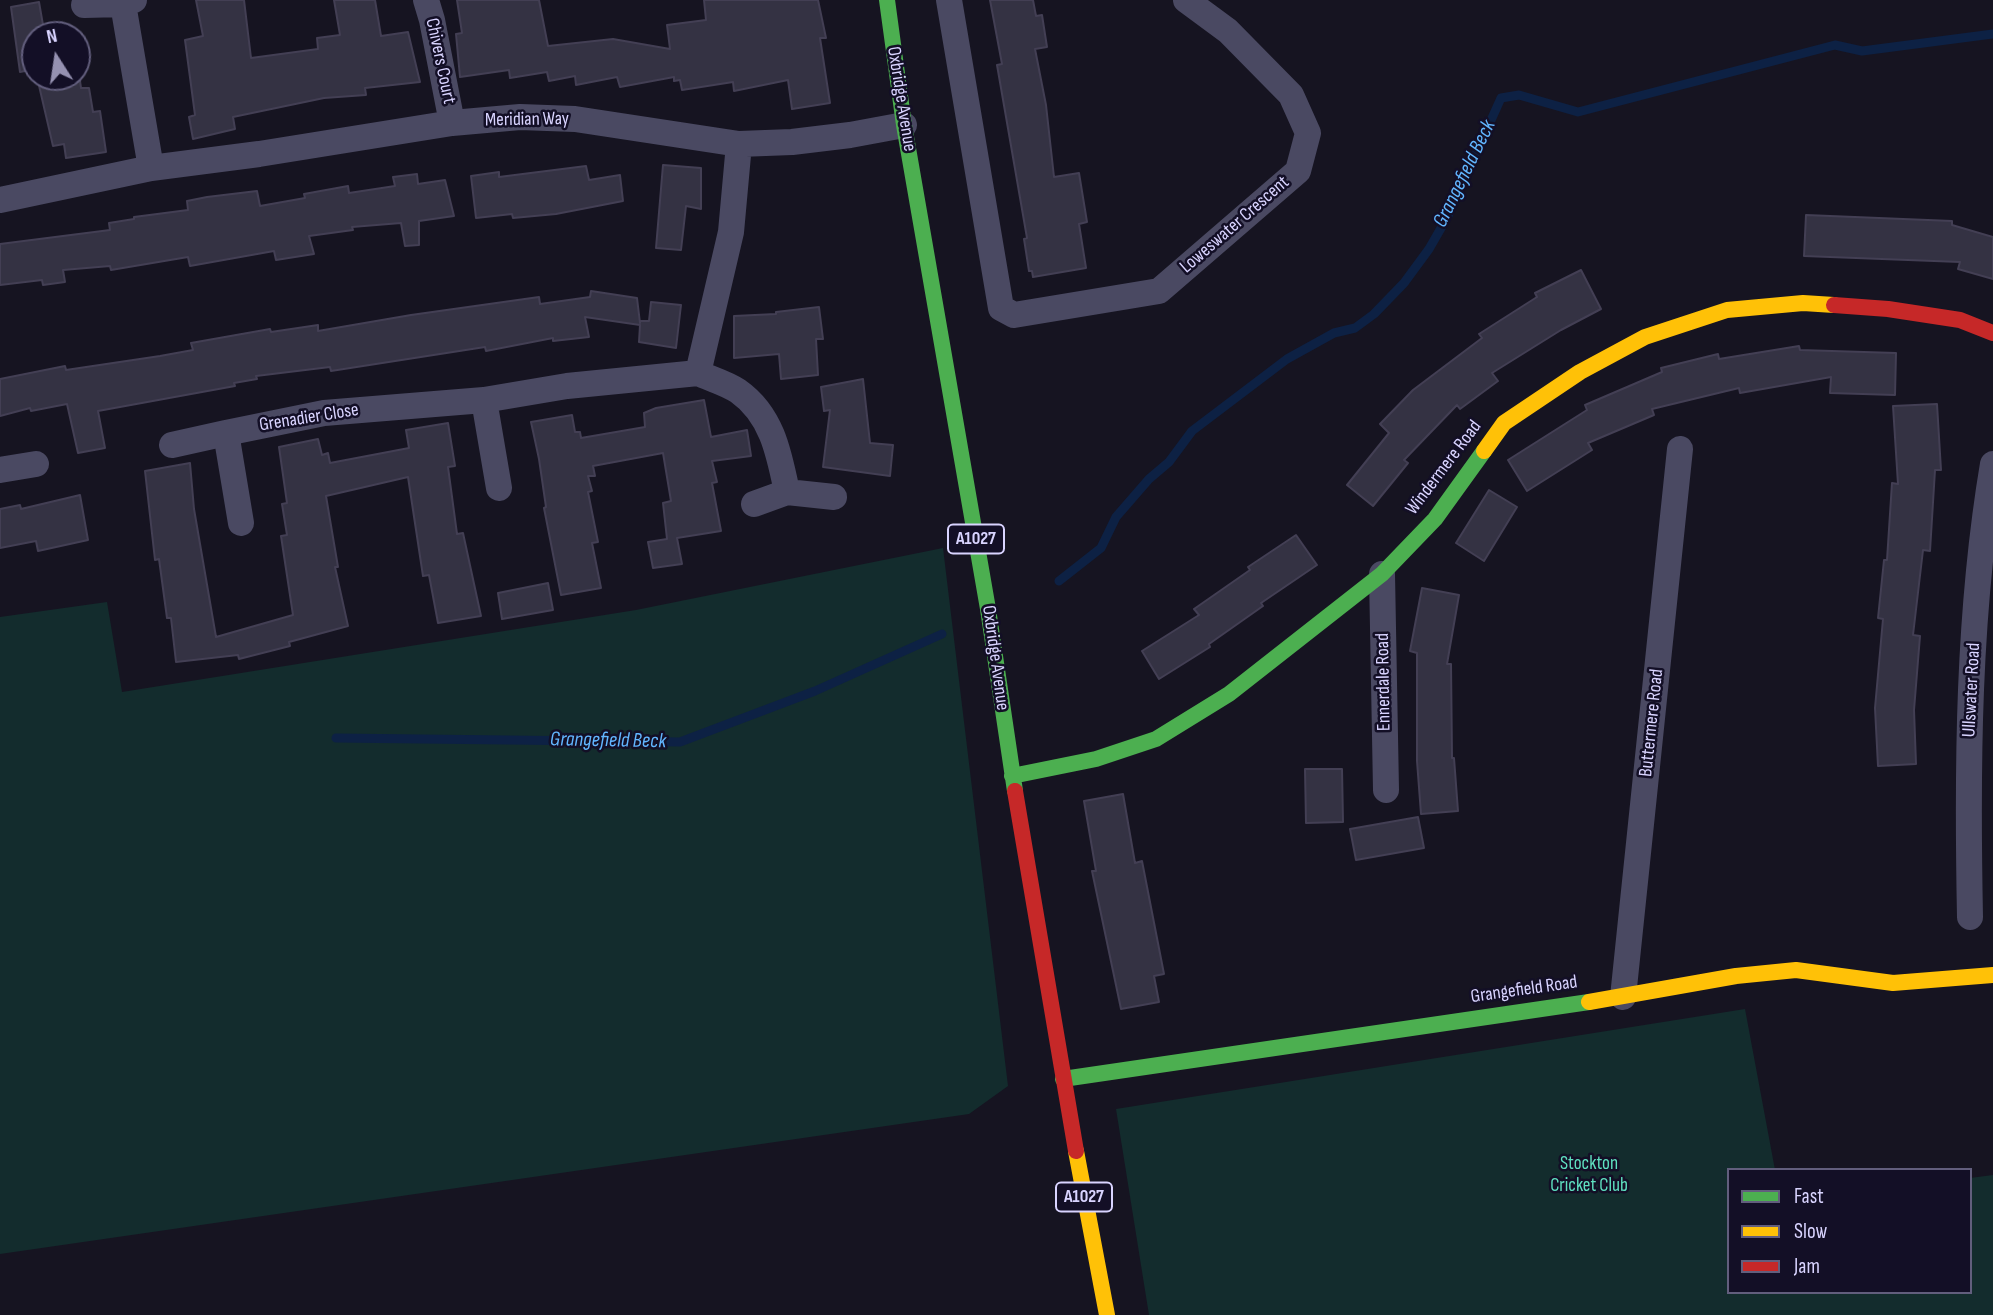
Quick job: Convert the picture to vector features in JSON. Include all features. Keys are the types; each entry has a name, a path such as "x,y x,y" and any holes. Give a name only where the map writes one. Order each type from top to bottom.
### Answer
{"street":[{"name":"Chivers Court","path":"426,0 452,123"},
{"name":"Oxbridge Avenue","path":"887,0 904,125 988,609 1012,776 1063,1079 1107,1315"},
{"name":"Loweswater Crescent","path":"950,0 1000,308 1014,315 1159,291 1298,171 1308,133 1291,95 1228,32 1186,0"},
{"path":"84,5 129,2 151,168"},
{"name":"Meridian Way","path":"0,200 151,168 260,154 452,123 520,117 575,119 739,144 792,142 904,125"},
{"path":"739,144 731,232 698,373 737,391 760,412 778,446 787,492"},
{"name":"Windermere Road","path":"1012,776 1096,759 1156,739 1229,694 1382,574 1435,519 1504,423 1580,372 1646,337 1727,310 1803,303 1888,309 1960,320 1993,333"},
{"name":"Grenadier Close","path":"172,445 324,413 484,400 567,386 698,373"},
{"path":"484,400 499,488"},
{"path":"226,433 241,523"},
{"name":"Buttermere Road","path":"1623,996 1680,449"},
{"path":"0,470 36,464"},
{"name":"Ullswater Road","path":"1970,917 1968,786 1976,599 1993,464"},
{"path":"754,504 787,492 834,497"},
{"name":"Ennerdale Road","path":"1382,574 1386,790"},
{"name":"Grangefield Road","path":"1063,1079 1623,996 1736,976 1796,970 1893,983 1993,975"}],"green space":[{"path":"943,548 1008,1086 969,1114 0,1254 0,617 107,602 122,692 636,610"},
{"name":"Stockton Cricket Club","path":"1745,1009 1775,1168 1727,1168 1727,1294 1972,1294 1972,1178 1993,1175 1993,1315 1149,1315 1116,1109"}],"building":[{"path":"196,0 244,0 251,58 318,49 317,38 340,35 334,0 375,0 381,36 408,32 420,82 365,88 366,95 324,98 233,117 235,129 193,139 189,117 195,115 185,40 203,36"},
{"path":"457,0 539,0 548,46 613,39 670,49 667,25 706,20 704,0 818,0 826,38 820,38 830,103 792,109 788,80 734,91 733,82 682,90 680,80 674,81 674,77 620,87 617,77 576,85 575,76 549,81 547,72 510,78 509,70 460,77 456,34 462,33"},
{"path":"990,0 1033,0 1036,16 1042,15 1047,47 1035,49 1046,105 1054,177 1079,173 1087,222 1079,224 1086,268 1033,277 1032,271 1029,271 1024,239 1027,238 997,65 1002,64"},
{"path":"39,2 42,21 21,21 20,72 11,7"},
{"path":"40,91 90,91 93,112 100,111 106,152 66,158 64,144 53,146"},
{"path":"663,165 701,168 701,209 686,206 681,250 656,248"},
{"path":"586,166 589,180 620,175 623,201 556,214 513,218 512,214 476,218 471,176 499,172 499,177"},
{"path":"417,174 418,184 445,180 454,216 419,221 419,245 405,246 401,223 352,227 353,230 309,236 314,254 276,260 274,251 190,266 188,257 111,270 110,266 63,270 65,282 43,285 42,280 0,285 0,244 110,230 109,223 188,210 187,201 207,197 257,191 260,206 305,198 304,194 348,186 349,193 395,186 393,177"},
{"path":"1806,215 1952,221 1952,225 1993,237 1993,279 1958,269 1960,262 1804,256"},
{"path":"1581,270 1601,309 1561,330 1492,373 1498,381 1460,409 1457,405 1404,460 1408,463 1373,506 1347,485 1389,433 1380,424 1413,390 1482,338 1479,334 1537,297 1535,293"},
{"path":"591,291 637,298 640,323 649,321 651,302 681,305 676,348 639,342 640,325 585,317 589,337 553,341 553,338 486,351 485,347 331,371 330,367 256,376 257,379 234,383 235,386 98,411 105,448 78,453 67,404 31,411 30,408 0,416 0,379 65,366 66,370 193,350 191,343 270,329 271,332 318,325 318,331 539,297 540,304 590,297"},
{"path":"819,307 823,339 816,339 818,375 781,379 779,354 734,358 734,316 776,314"},
{"path":"1799,346 1800,350 1896,353 1895,395 1830,393 1831,377 1740,393 1739,388 1652,409 1654,415 1588,443 1592,450 1527,491 1508,460 1587,410 1585,405 1662,372 1661,368 1718,354 1719,359"},
{"path":"863,379 870,443 893,445 890,476 823,467 830,410 824,411 821,387"},
{"path":"704,400 711,437 747,430 751,456 712,461 717,482 712,483 721,531 677,538 682,564 653,568 648,542 667,539 663,503 671,501 663,453 593,466 595,476 588,476 592,491 588,492 598,542 592,543 601,588 561,595 531,422 572,415 575,432 580,432 581,438 645,427 644,413 656,408"},
{"path":"1937,404 1941,470 1935,470 1930,551 1923,550 1913,635 1920,636 1914,710 1916,764 1878,766 1875,708 1883,619 1878,618 1884,560 1887,560 1892,483 1898,484 1893,406"},
{"path":"448,423 455,466 448,467 457,534 463,533 481,616 438,623 429,575 423,576 408,477 326,496 338,567 335,567 348,626 289,642 290,646 239,659 238,655 176,662 171,618 167,618 159,559 155,560 145,471 190,463 194,509 216,637 293,615 281,536 287,535 282,504 287,503 279,447 318,439 322,455 328,453 330,463 409,448 406,430"},
{"path":"1489,490 1517,507 1484,561 1456,543"},
{"path":"80,495 88,540 38,551 36,541 0,548 0,509 20,505 21,509"},
{"path":"1296,535 1317,565 1261,603 1263,606 1209,644 1210,647 1159,679 1142,651 1199,615 1194,609 1250,570 1248,567"},
{"path":"548,583 553,610 502,619 498,593"},
{"path":"1422,588 1459,595 1447,664 1451,664 1452,758 1458,811 1421,814 1417,761 1417,653 1410,651"},
{"path":"1305,769 1342,769 1343,822 1306,823"},
{"path":"1123,794 1135,863 1142,861 1164,974 1154,976 1159,1002 1121,1009 1092,871 1096,871 1084,801"},
{"path":"1418,817 1424,848 1356,860 1350,829"}],"waterway":[{"name":"Grangefield Beck","path":"1059,581 1101,548 1116,517 1149,479 1169,462 1192,431 1287,359 1334,333 1355,328 1374,314 1404,283 1429,249 1448,216 1501,98 1519,95 1578,112 1835,45 1862,51 1993,34"},
{"name":"Grangefield Beck","path":"336,738 680,742 815,691 942,634"}],"traffic: fast":[{"path":"887,0 904,125 988,609 1015,791"},
{"path":"1012,776 1096,759 1156,739 1229,694 1382,574 1435,519 1484,451"},
{"path":"1063,1079 1589,1002"}],"traffic: slow":[{"path":"1484,451 1504,423 1580,372 1645,337 1727,310 1803,303 1834,305"},
{"path":"1589,1002 1736,976 1796,970 1893,983 1993,975"},
{"path":"1076,1151 1107,1315"}],"traffic: jam":[{"path":"1834,305 1888,309 1960,320 1993,333"},
{"path":"1015,791 1076,1151"}]}
